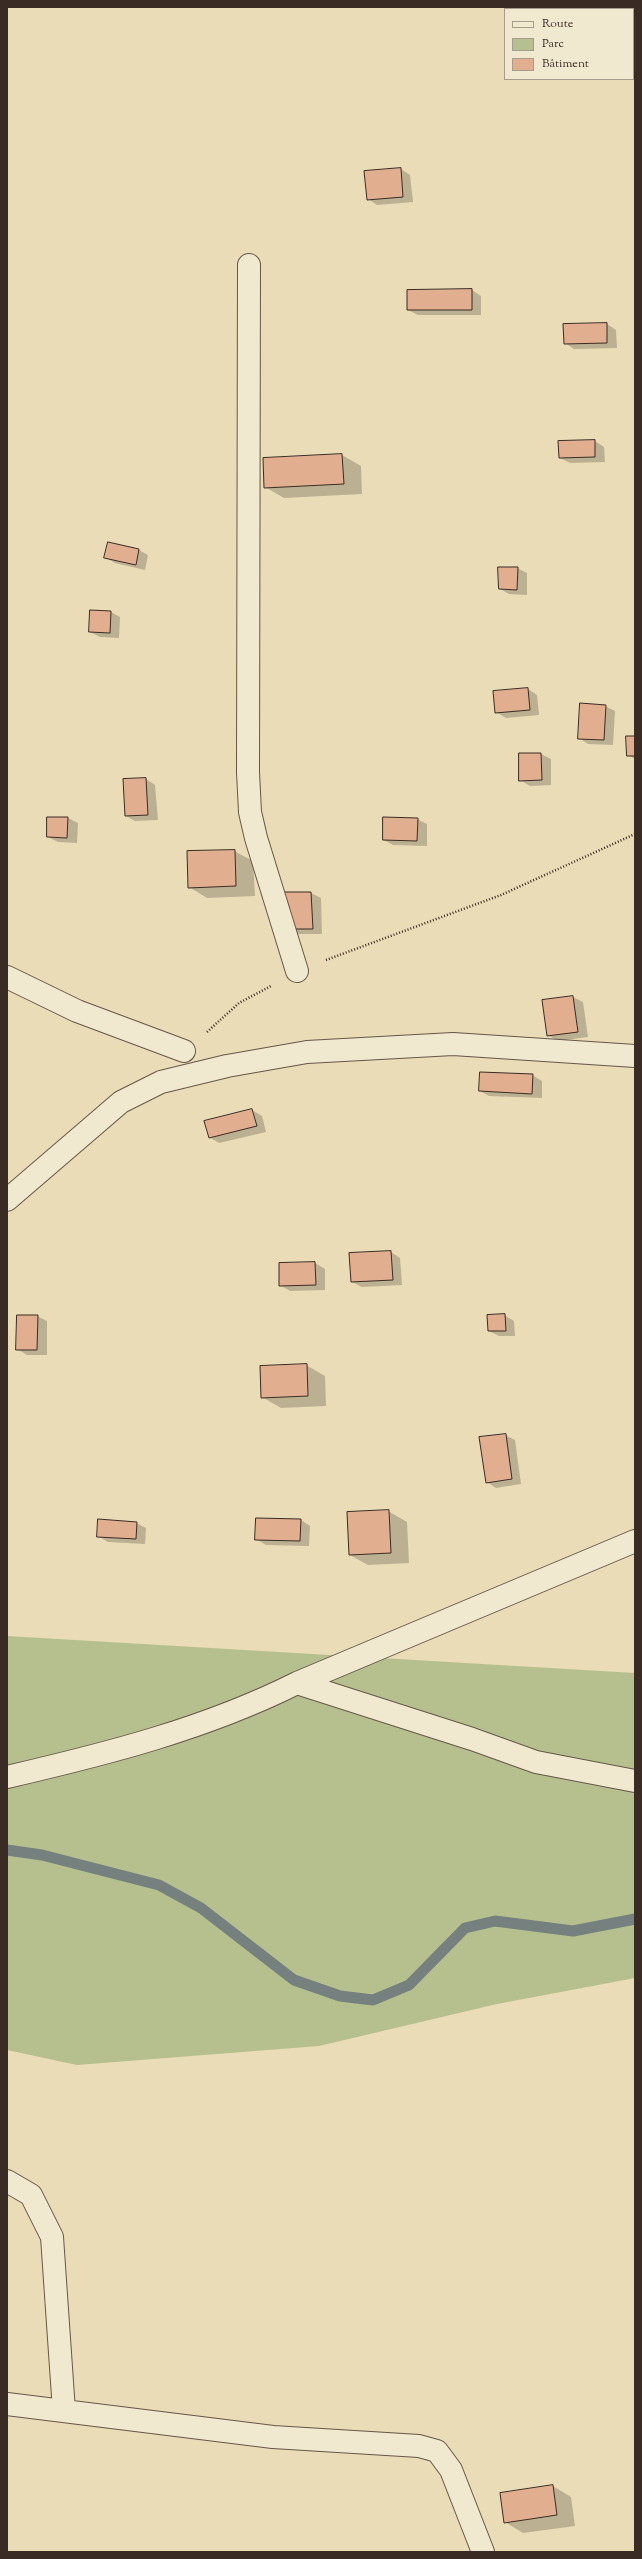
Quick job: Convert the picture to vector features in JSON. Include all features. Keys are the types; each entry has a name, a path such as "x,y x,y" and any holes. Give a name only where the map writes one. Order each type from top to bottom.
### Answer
{"street":[{"path":"250,264 248,772 250,812 256,838 297,971"},
{"path":"7,978 77,1011 184,1051"},
{"path":"7,1200 120,1102 160,1082 227,1066 308,1052 453,1044 635,1056"},
{"path":"7,1777 112,1753 250,1706 297,1683 635,1541"},
{"path":"297,1683 472,1739 536,1762 635,1781"},
{"path":"7,2181 32,2195 52,2237 64,2411"},
{"path":"7,2404 273,2437 419,2446 437,2451 451,2470 483,2552"}],"path":[{"path":"184,1051 240,1003 297,971 501,896 635,834"}],"green space":[{"path":"7,1636 635,1673 635,1978 497,2004 319,2046 77,2065 7,2050"}],"building":[{"path":"634,32 635,32 634,56"},
{"path":"401,168 403,197 367,200 364,171"},
{"path":"472,289 472,310 407,310 407,290"},
{"path":"607,323 607,343 564,344 563,324"},
{"path":"595,440 595,457 559,458 558,441"},
{"path":"342,454 344,484 264,488 263,458"},
{"path":"108,542 139,549 136,565 104,558"},
{"path":"498,567 518,567 517,590 499,589"},
{"path":"90,610 111,611 110,633 89,632"},
{"path":"528,688 530,710 495,713 493,691"},
{"path":"580,703 606,705 604,740 578,739"},
{"path":"626,736 635,736 635,756 627,756"},
{"path":"519,753 541,753 542,780 519,781"},
{"path":"146,778 148,815 125,816 123,779"},
{"path":"47,817 68,817 67,838 47,837"},
{"path":"383,817 418,818 417,841 383,840"},
{"path":"235,850 236,886 188,888 187,851"},
{"path":"285,892 311,892 313,929 286,929"},
{"path":"573,996 578,1032 547,1036 542,1000"},
{"path":"480,1072 533,1074 532,1094 479,1091"},
{"path":"252,1109 257,1126 209,1138 204,1121"},
{"path":"391,1251 393,1280 351,1282 349,1253"},
{"path":"315,1262 316,1285 279,1286 279,1263"},
{"path":"505,1314 506,1331 488,1331 487,1315"},
{"path":"17,1315 38,1315 37,1350 16,1350"},
{"path":"307,1364 308,1396 261,1398 260,1366"},
{"path":"506,1434 512,1479 486,1483 479,1437"},
{"path":"389,1510 391,1553 349,1555 347,1512"},
{"path":"256,1518 301,1519 300,1541 255,1540"},
{"path":"98,1519 137,1522 136,1539 97,1537"},
{"path":"553,2485 557,2515 504,2523 500,2493"}],"waterway":[{"path":"7,1850 42,1855 159,1885 201,1908 294,1980 340,1996 373,2000 409,1985 465,1928 495,1921 573,1931 635,1919"}]}
